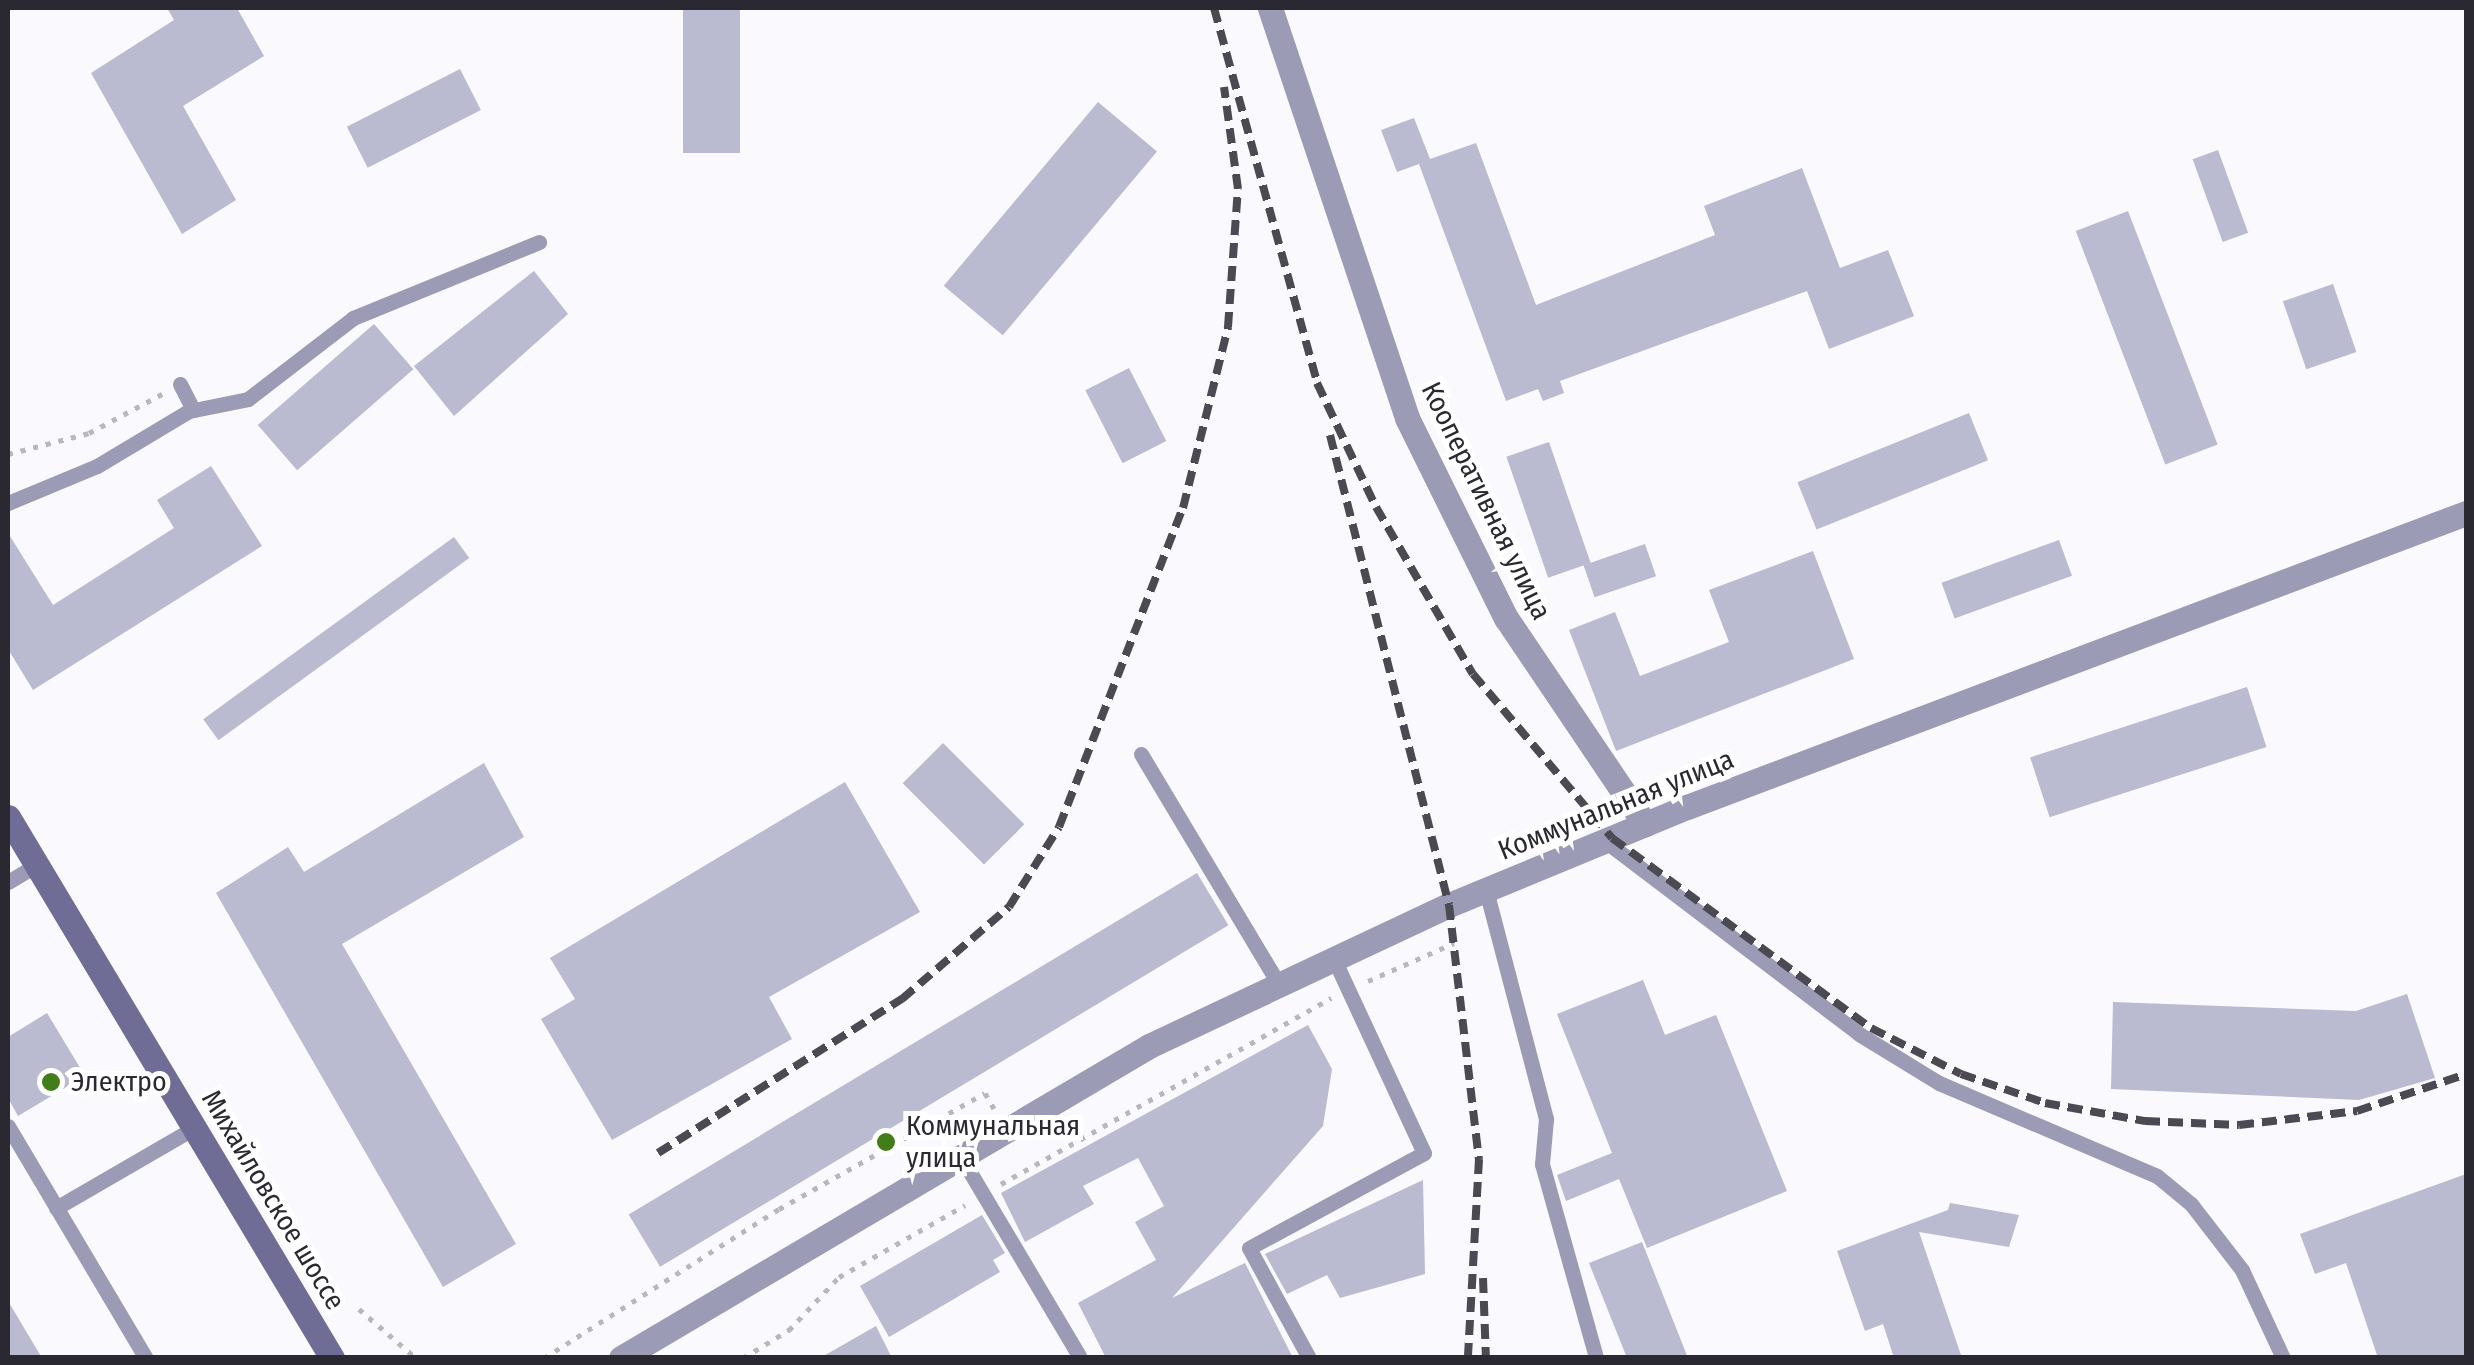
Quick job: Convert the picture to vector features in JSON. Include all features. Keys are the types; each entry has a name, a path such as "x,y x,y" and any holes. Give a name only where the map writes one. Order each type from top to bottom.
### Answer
{"main road":[{"name":"Михайловское шоссе","path":"8,817 332,1358"}],"street":[{"name":"Кооперативная улица","path":"1270,8 1408,418 1506,618 1645,824"},
{"name":"Коммунальная улица","path":"621,1358 1149,1046 1334,959 1645,824 2466,514"}],"lane":[{"path":"8,503 97,466 194,410 248,399 353,318 539,242"},
{"path":"180,384 194,410"},
{"path":"1141,754 1279,985"},
{"path":"1605,840 1858,1034 1940,1083 2157,1176 2192,1204 2242,1270 2282,1358"},
{"path":"8,882 36,865"},
{"path":"1486,890 1546,1119 1542,1164 1596,1358"},
{"path":"1309,1358 1250,1248 1424,1154 1334,959"},
{"path":"8,1126 146,1358"},
{"path":"56,1208 194,1128"},
{"path":"961,1157 1079,1356"}],"path":[{"path":"8,454 90,433 180,384"},
{"path":"743,1358 788,1330 839,1277 1348,990 1454,943"},
{"path":"544,1358 779,1209 985,1093"},
{"path":"360,1310 416,1358"}],"building":[{"path":"167,8 237,8 264,56 183,106 236,200 182,234 91,73 174,20"},
{"path":"683,8 740,8 740,153 683,153"},
{"path":"460,69 481,110 368,168 347,127"},
{"path":"1098,102 1157,151 1003,335 944,286"},
{"path":"1414,118 1430,159 1476,143 1536,305 1715,235 1704,206 1802,168 1840,268 1888,250 1914,316 1829,349 1807,291 1560,381 1564,393 1543,401 1538,389 1506,401 1419,164 1397,172 1381,130"},
{"path":"2218,150 2248,233 2223,242 2193,159"},
{"path":"2128,211 2218,444 2165,464 2076,231"},
{"path":"534,271 568,314 454,416 414,366"},
{"path":"2333,284 2356,352 2306,369 2283,301"},
{"path":"374,324 413,369 297,470 258,425"},
{"path":"1129,368 1166,441 1123,463 1085,390"},
{"path":"1969,413 1988,460 1817,530 1797,482"},
{"path":"1549,442 1591,563 1548,578 1506,457"},
{"path":"211,466 262,546 33,690 8,649 8,533 53,605 174,528 157,500"},
{"path":"454,537 469,558 218,740 203,719"},
{"path":"2059,540 2072,576 1955,618 1942,583"},
{"path":"1645,544 1656,576 1595,597 1584,565"},
{"path":"1813,551 1854,659 1616,751 1569,630 1615,612 1640,676 1729,642 1709,590"},
{"path":"2247,687 2266,747 2050,817 2030,757"},
{"path":"943,743 1024,824 984,865 903,783"},
{"path":"484,763 524,837 342,944 516,1244 443,1287 216,893 288,847 304,872"},
{"path":"845,782 920,912 769,997 792,1039 612,1140 541,1019 575,999 550,958"},
{"path":"1197,873 1228,925 660,1267 629,1214"},
{"path":"1643,980 1665,1035 1716,1015 1787,1191 1647,1248 1619,1179 1566,1201 1557,1175 1612,1153 1557,1014"},
{"path":"2407,994 2435,1078 2359,1100 2111,1089 2113,1002 2356,1011"},
{"path":"47,1013 85,1076 18,1116 8,1098 8,1037"},
{"path":"1308,1025 1332,1069 1323,1126 1172,1298 1245,1263 1293,1358 1106,1358 1078,1303 1156,1260 1135,1222 1164,1206 1138,1158 1083,1186 1094,1204 1025,1242 1001,1193"},
{"path":"2466,1174 2466,1358 2378,1358 2346,1263 2315,1274 2300,1234"},
{"path":"1423,1180 1425,1274 1340,1298 1327,1275 1287,1294 1265,1254"},
{"path":"1950,1203 2019,1215 2009,1247 1919,1232 1962,1358 1894,1358 1883,1324 1865,1331 1837,1251 1948,1210"},
{"path":"982,1215 1005,1253 993,1260 1000,1272 889,1337 860,1286"},
{"path":"1642,1242 1688,1358 1627,1358 1589,1263"},
{"path":"8,1301 42,1358 8,1358"},
{"path":"876,1326 892,1358 820,1358"}],"railway":[{"path":"1214,8 1317,383 1376,507 1473,674 1612,838 1871,1028 1961,1074 2045,1103 2145,1121 2239,1125 2357,1111 2466,1074"},
{"path":"658,1153 902,999 1009,907 1059,827 1183,508 1228,327 1238,189 1224,87"},
{"path":"1330,435 1449,905 1479,1159 1468,1358"},
{"path":"1483,1278 1486,1358"}],"place":[{"name":"Электро","path":"51,1082"},
{"name":"Коммунальная улица","path":"886,1142"}]}
